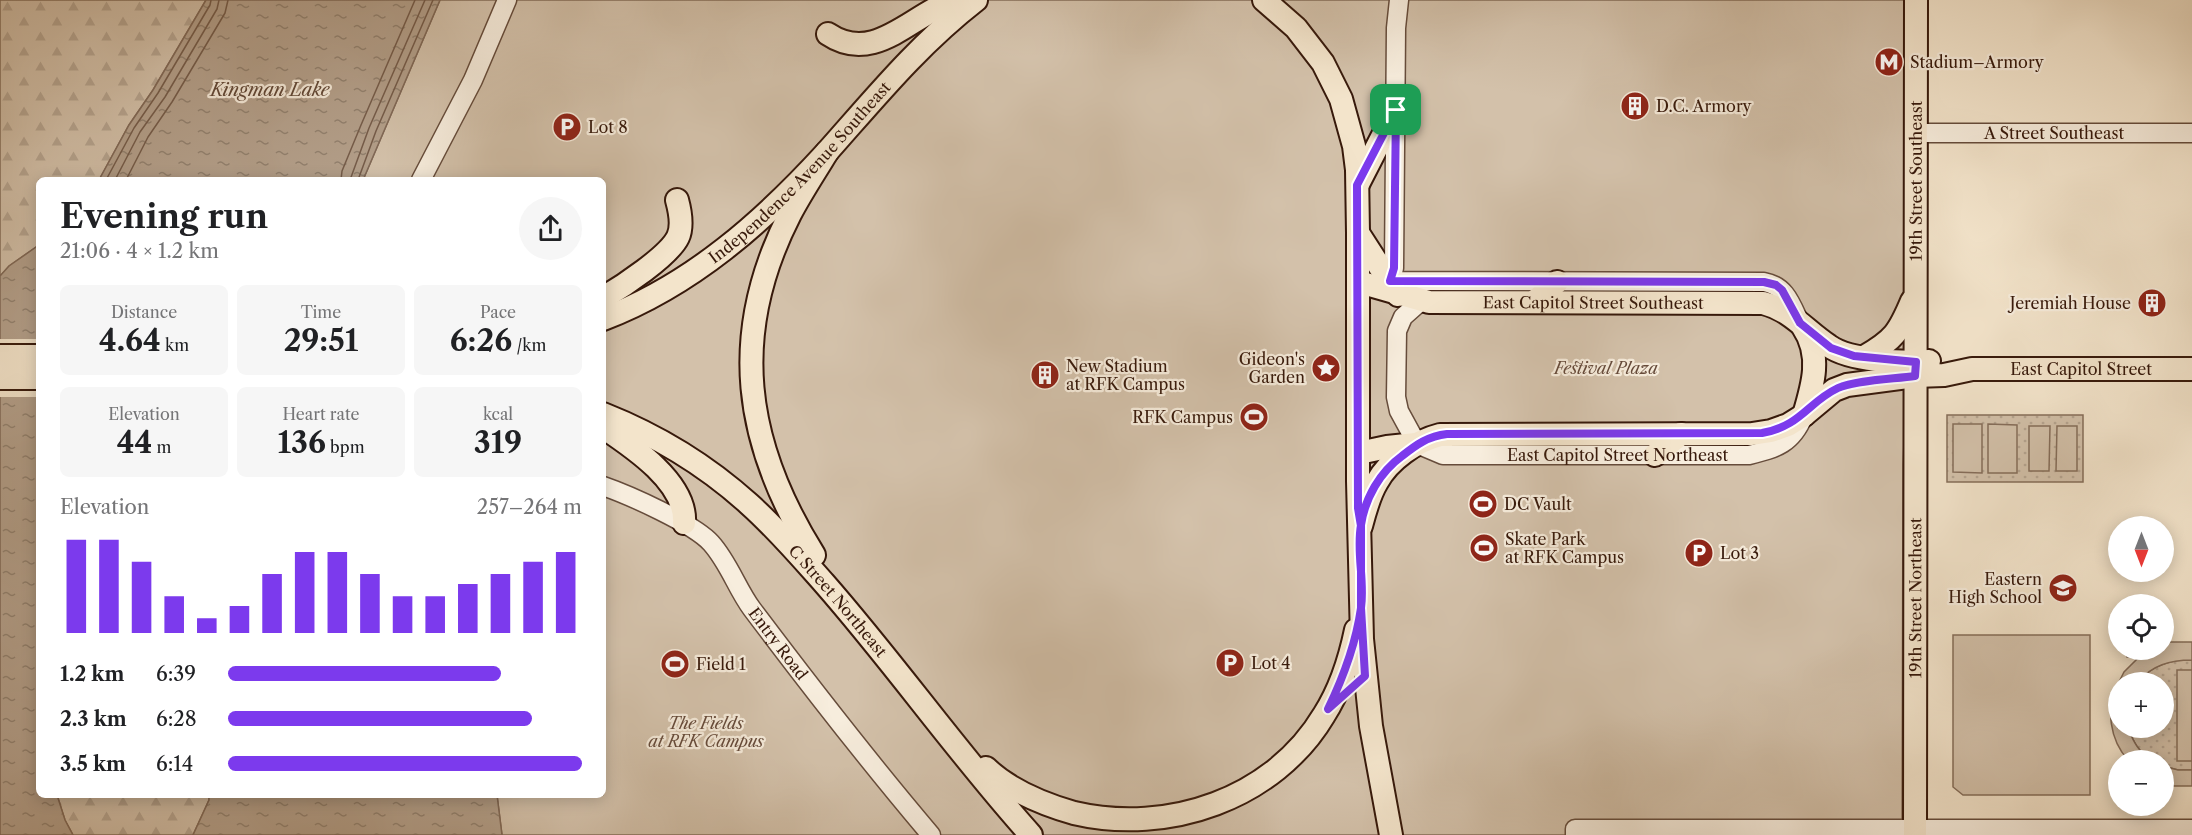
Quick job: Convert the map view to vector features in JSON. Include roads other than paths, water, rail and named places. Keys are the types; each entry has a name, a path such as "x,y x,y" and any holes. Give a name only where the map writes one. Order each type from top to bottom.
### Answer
{"main road":[{"path":"828,34 842,43 868,44 906,27 937,7 967,0"},
{"name":"Independence Avenue Southeast","path":"606,318 660,294 707,263 739,238 782,200 917,51 976,0"},
{"path":"1264,0 1296,28 1329,74 1346,115 1354,146 1359,282 1358,508 1361,526 1361,608 1365,676 1391,835"},
{"name":"19th Street Southeast","path":"1916,0 1916,369"},
{"path":"1357,185 1396,110"},
{"path":"827,152 789,216 770,262 757,308 753,333 752,372 758,429 776,486 795,524 850,612"},
{"path":"606,296 670,249 679,235 680,215 677,200"},
{"path":"1358,233 1394,288"},
{"path":"1359,282 1394,288"},
{"path":"1534,302 1557,282"},
{"name":"East Capitol Street Southeast","path":"1394,288 1421,301 1763,303 1782,309 1831,348 1847,355 1916,369"},
{"path":"1864,357 1883,346 1896,333 1916,291"},
{"path":"1800,323 1810,342 1815,369 1804,415"},
{"path":"0,356 36,356"},
{"name":"East Capitol Street Northeast","path":"1361,526 1370,496 1379,478 1395,461 1417,444 1433,436 1447,434 1762,433 1780,429 1804,415 1834,390 1846,385 1916,369 1944,375 1972,369"},
{"name":"19th Street Northeast","path":"1915,832 1916,369"},
{"name":"East Capitol Street","path":"1972,369 2192,369"},
{"path":"0,378 36,378"},
{"name":"C Street Northeast","path":"606,415 667,445 710,473 749,504 789,544 850,612 953,741 978,765"},
{"path":"606,429 648,460 674,488 682,501 684,523"},
{"path":"1655,455 1682,434"},
{"path":"1359,453 1417,444"},
{"path":"1328,709 1349,656 1361,608"},
{"path":"978,765 1051,807 1094,818 1126,822 1166,819 1210,808 1238,795 1277,770 1309,736 1328,709 1365,676"},
{"path":"978,765 1030,834"}],"street":[{"path":"422,177 473,80 507,0"},
{"path":"1394,288 1396,17 1399,0"},
{"name":"A Street Southeast","path":"1916,133 2192,133"},
{"name":"East Capitol Street Southeast","path":"1394,288 1557,282 1764,282 1776,285 1782,290 1800,323"},
{"path":"1417,444 1396,401 1396,335 1398,326 1406,314 1421,301"},
{"name":"East Capitol Street Northeast","path":"1417,444 1435,453 1451,456 1740,456 1760,452 1787,441 1797,429 1804,415"},
{"name":"Entry Road","path":"606,487 684,523 711,542 750,607 874,767 931,835"},
{"path":"1575,832 2192,829"}],"water":[{"name":"Kingman Lake","path":"206,0 440,0 364,177 101,177 129,125 153,90"},
{"path":"36,247 36,798 58,798 73,835 0,835 0,276 9,266"},
{"path":"209,798 497,798 502,835 193,835"}],"place":[{"name":"Stadium–Armory","path":"1889,62"},
{"name":"D.C. Armory","path":"1635,106"},
{"name":"Lot 8","path":"567,127"},
{"name":"Jeremiah House","path":"2152,303"},
{"name":"Gideon's Garden","path":"1326,368"},
{"name":"New Stadium at RFK Campus","path":"1045,375"},
{"name":"RFK Campus","path":"1254,417"},
{"name":"DC Vault","path":"1483,504"},
{"name":"Skate Park at RFK Campus","path":"1484,548"},
{"name":"Lot 3","path":"1699,553"},
{"name":"Eastern High School","path":"2063,588"},
{"name":"Lot 4","path":"1230,663"},
{"name":"Field 1","path":"675,664"}],"park label":[{"name":"Festival Plaza","path":"1606,368"},
{"name":"The Fields at RFK Campus","path":"706,732"}]}
